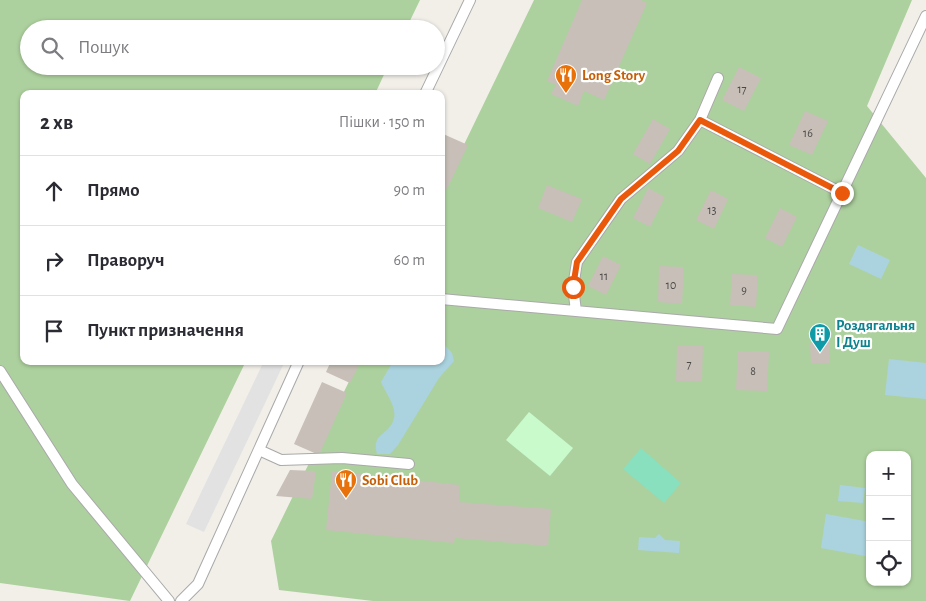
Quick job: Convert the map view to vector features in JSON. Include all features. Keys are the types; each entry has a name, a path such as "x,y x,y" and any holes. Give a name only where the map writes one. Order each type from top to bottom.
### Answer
{"lane":[{"path":"445,52 470,0"},
{"path":"445,299 777,329 926,16"},
{"path":"427,90 434,75"},
{"path":"576,311 573,287 577,262 621,199 678,151 700,120 718,78"},
{"path":"700,120 842,193"},
{"path":"181,601 198,584 297,365"},
{"path":"0,371 72,484 169,601"},
{"path":"259,450 282,460 342,458 409,464"}],"green space":[{"path":"0,0 420,0 410,20 20,20 20,75 384,75 377,90 20,90 20,365 244,365 130,601 0,583"},
{"path":"534,0 912,0 867,106 926,178 926,601 373,601 279,590 271,541 357,365 445,365 445,184"},
{"path":"529,412 573,448 550,476 506,440"},
{"path":"641,448 681,483 664,503 623,469"}],"shaded area":[{"path":"262,365 283,365 204,532 186,524"}],"water":[{"path":"858,245 890,260 881,279 849,264"},
{"path":"445,345 452,353 454,361 439,378 398,445 390,454 377,454 376,447 379,438 392,424 394,418 394,409 381,382 391,365 445,365"},
{"path":"889,359 926,363 926,399 885,395"},
{"path":"840,485 865,488 863,503 838,501"},
{"path":"826,514 866,521 866,556 821,548"},
{"path":"659,534 665,540 680,541 679,553 638,550 639,537 655,538"}],"building":[{"path":"582,0 641,0 647,3 604,100 584,91 578,106 551,94 556,85 547,81"},
{"path":"739,67 761,78 744,111 722,100"},
{"path":"805,111 828,121 812,155 789,145"},
{"path":"653,119 670,129 650,164 633,154"},
{"path":"445,135 468,145 447,189 445,188"},
{"path":"547,185 582,199 572,222 538,208"},
{"path":"648,188 665,197 650,227 633,218"},
{"path":"711,190 728,199 714,229 696,220"},
{"path":"780,208 797,217 782,247 765,238"},
{"path":"603,256 621,265 606,295 588,286"},
{"path":"659,266 684,267 682,304 658,302"},
{"path":"732,274 758,275 756,307 730,305"},
{"name":"Роздягальня І Душ","path":"829,342 830,363 811,364 810,343"},
{"path":"677,346 703,346 702,381 676,381"},
{"path":"738,351 769,352 767,391 736,390"},
{"path":"329,365 359,365 350,383 326,372"},
{"path":"322,382 347,393 319,455 294,444"},
{"path":"290,470 316,471 312,499 276,496"},
{"path":"332,471 460,485 459,502 551,509 548,546 455,538 454,543 326,530"}],"place":[{"name":"Long Story","path":"566,94"},
{"name":"Роздягальня І Душ","path":"820,353"},
{"name":"Sobi Club","path":"346,499"}],"route":[{"path":"573,287 577,262 621,199 678,151 700,120 842,193"}]}
